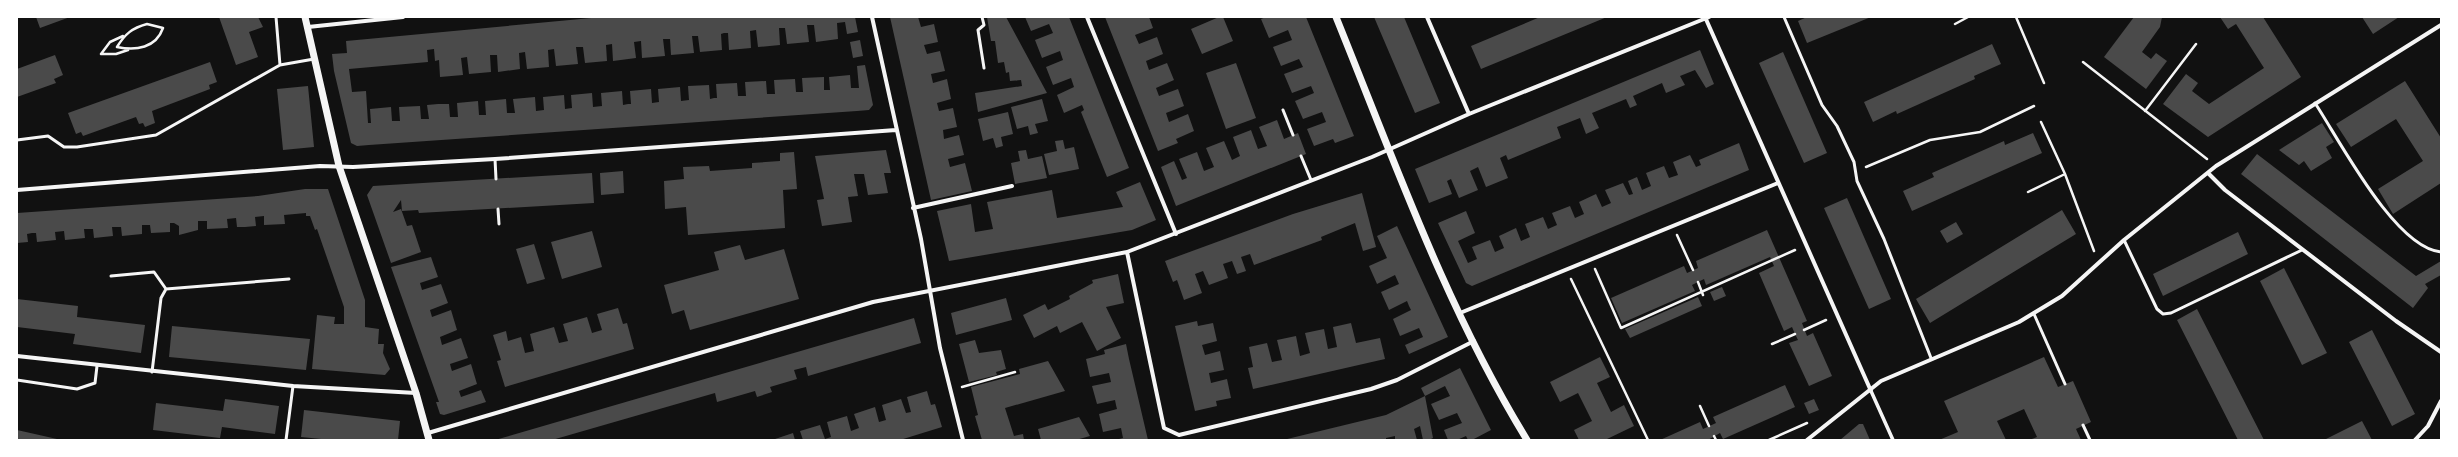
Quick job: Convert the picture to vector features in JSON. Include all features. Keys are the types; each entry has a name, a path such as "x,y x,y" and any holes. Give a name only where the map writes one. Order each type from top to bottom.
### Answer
{"street":[{"path":"305,17 340,166 416,393 428,436 873,302 1127,252 1372,157 1389,148 1468,114 1707,17 1778,183 1894,440"},
{"path":"308,27 403,17"},
{"path":"872,17 914,208 950,390 963,440"},
{"path":"1087,17 1176,234"},
{"path":"1336,17 1425,236 1460,313 1527,440"},
{"path":"1427,17 1468,114"},
{"path":"1807,440 1834,416 1871,391 1881,381 2034,314 2062,296 2124,240 2209,174 2216,166 2441,25"},
{"path":"17,190 320,166 495,159 896,130"},
{"path":"2209,174 2225,190 2302,250 2396,321 2441,352"},
{"path":"1460,313 1778,183"},
{"path":"914,208 1012,186"},
{"path":"1127,252 1164,428 1178,435 1371,389 1397,380 1474,340"},
{"path":"17,356 152,372 293,386 416,393"},
{"path":"2415,440 2428,426 2441,400"}],"lane":[{"path":"276,17 280,65"},
{"path":"982,17 984,25 978,30 984,68"},
{"path":"1784,17 1822,105 1837,126 1854,162 1857,181 1884,240 1931,358"},
{"path":"17,140 48,136 64,147 77,148 156,135 280,65 316,59"},
{"path":"2315,103 2383,209 2414,242 2430,251 2441,252"},
{"path":"1283,110 1293,135"},
{"path":"1302,156 1311,180"},
{"path":"495,159 496,179"},
{"path":"498,209 499,224"},
{"path":"2124,240 2157,309 2164,314 2171,313 2302,250"},
{"path":"111,276 154,272 166,289"},
{"path":"166,289 289,279"},
{"path":"152,372 161,298 166,289"},
{"path":"2034,314 2065,384"},
{"path":"17,380 77,389 94,383 97,366"},
{"path":"286,440 293,386"},
{"path":"2083,425 2090,440"}],"path":[{"path":"1955,24 1968,17"},
{"path":"2016,17 2044,82"},
{"path":"124,36 117,47 129,49 143,48 155,41 163,28 147,24 134,28 124,36 110,42 101,54 116,54 129,49"},
{"path":"2145,111 2196,44"},
{"path":"2083,62 2216,166"},
{"path":"1854,162 1868,168 1930,140 1980,132 2034,106"},
{"path":"2041,122 2065,174 2093,246 2096,266"},
{"path":"2028,192 2065,174"},
{"path":"1673,226 1692,270"},
{"path":"1590,260 1621,328 1703,293 1807,245"},
{"path":"1566,269 1648,440"},
{"path":"1698,282 1703,293"},
{"path":"1804,330 1838,315"},
{"path":"1772,344 1795,334"},
{"path":"950,390 1015,372"},
{"path":"1700,406 1709,426"},
{"path":"1768,440 1811,422"},
{"path":"1714,436 1716,440"}],"building":[{"path":"36,17 70,17 40,28"},
{"path":"219,17 258,17 263,27 249,32 258,57 236,65"},
{"path":"602,17 855,17 858,32 847,34 845,22 837,23 838,39 816,42 814,25 807,25 809,42 787,44 785,28 779,28 780,45 758,47 756,30 750,31 751,48 729,50 728,33 724,33 721,34 722,50 700,52 698,36 692,36 694,53 671,55 670,39 663,39 665,56 642,58 641,41 634,42 636,58 613,61 612,44 606,45 607,61 585,63 583,47 576,47 578,64 556,66 554,49 548,50 549,67 527,69 525,52 519,53 520,69 498,72 497,55 490,55 491,72 469,74 467,57 461,58 463,75 440,77 439,60 435,61 434,49 427,50 428,62 349,69 352,92 366,91 368,123 371,123 370,109 391,107 392,121 400,121 399,107 420,106 421,119 429,119 427,105 449,104 450,117 458,117 457,103 478,101 479,115 486,115 485,101 506,99 507,113 515,113 513,99 535,97 536,111 544,110 543,97 564,95 565,109 572,108 571,95 592,93 593,107 602,106 601,93 622,91 623,105 631,104 630,91 651,89 652,103 659,102 658,89 680,87 681,101 689,100 688,86 709,85 710,99 717,98 716,84 737,83 738,96 746,96 745,82 766,81 767,94 775,94 774,80 795,79 796,92 803,92 802,78 824,77 824,90 830,90 829,77 850,75 851,88 859,88 857,66 865,65 873,105 869,110 857,111 357,146 351,143 334,71 332,54 347,53 346,41"},
{"path":"890,17 918,17 921,27 934,24 938,42 924,45 927,54 940,51 945,71 931,74 933,83 947,79 951,99 937,103 939,111 953,108 957,127 943,130 944,139 959,135 964,155 948,159 950,167 965,163 972,191 931,200"},
{"path":"987,17 1006,17 1047,93 978,112 975,93 1022,86 1021,80 1010,81 1009,72 1006,73 1004,62 998,63 995,41 991,41"},
{"path":"1025,17 1069,17 1129,168 1107,177 1081,112 1084,110 1082,105 1064,113 1057,95 1074,87 1071,78 1053,85 1046,67 1063,60 1060,51 1042,58 1035,40 1053,33 1049,24 1031,31"},
{"path":"1105,17 1149,17 1153,28 1135,35 1139,44 1157,37 1163,54 1146,61 1149,70 1167,63 1174,80 1156,88 1159,96 1178,89 1184,106 1166,113 1169,122 1188,114 1194,131 1176,139 1178,143 1158,151"},
{"path":"1219,17 1223,17 1233,41 1202,54 1191,29"},
{"path":"1266,17 1306,17 1354,136 1335,143 1333,139 1314,146 1307,129 1326,122 1322,112 1303,119 1295,101 1314,93 1311,86 1292,93 1284,74 1303,67 1299,59 1281,66 1273,47 1292,40 1288,30 1269,38 1261,19"},
{"path":"1374,17 1404,17 1440,103 1415,113"},
{"path":"1540,17 1607,17 1481,69 1471,46"},
{"path":"1807,17 1871,17 1807,43 1798,21"},
{"path":"2134,17 2162,17 2160,27 2142,52 2151,59 2156,53 2167,61 2146,89 2104,57"},
{"path":"2220,17 2263,17 2301,77 2208,137 2163,104 2186,74 2198,83 2192,91 2209,104 2264,68 2236,24 2228,29"},
{"path":"2362,17 2399,17 2373,34"},
{"path":"860,40 863,56 853,58 850,42"},
{"path":"1992,44 2001,64 1974,76 1975,79 1897,114 1896,111 1873,122 1864,102"},
{"path":"1700,50 1714,84 1706,88 1695,70 1680,76 1685,85 1666,93 1662,83 1633,96 1637,105 1630,108 1626,99 1592,113 1599,128 1586,134 1580,118 1557,127 1561,138 1508,160 1506,155 1500,158 1508,178 1486,187 1478,167 1470,171 1478,190 1459,198 1451,179 1447,181 1452,194 1429,203 1415,169"},
{"path":"1783,52 1827,153 1804,163 1759,63"},
{"path":"55,55 63,75 54,79 56,83 17,97 17,69"},
{"path":"210,62 217,82 209,85 210,89 152,111 155,123 145,127 143,123 139,124 136,117 83,136 81,132 76,134 68,113"},
{"path":"1236,63 1256,118 1226,129 1206,73"},
{"path":"2405,81 2441,138 2441,183 2393,214 2378,189 2423,161 2396,119 2351,147 2336,124"},
{"path":"308,86 314,147 283,150 277,89"},
{"path":"1042,99 1048,121 1035,124 1038,133 1030,135 1028,126 1017,129 1011,107"},
{"path":"1008,112 1013,134 1001,137 1003,146 996,148 993,138 983,141 978,119"},
{"path":"1277,120 1284,139 1298,133 1306,154 1176,206 1161,167 1174,161 1182,180 1187,178 1179,159 1197,152 1204,171 1214,167 1206,148 1224,141 1232,160 1240,156 1233,137 1251,130 1258,149 1267,146 1259,127"},
{"path":"2322,123 2334,142 2326,147 2332,158 2311,171 2304,161 2299,165 2279,150"},
{"path":"2033,133 2042,153 1912,211 1903,191 1934,177 1932,173 2004,141 2005,145"},
{"path":"1063,140 1065,149 1074,147 1079,169 1049,175 1044,154 1057,151 1055,141"},
{"path":"1739,143 1749,170 1472,286 1466,283 1438,223 1466,211 1475,233 1458,241 1468,263 1477,259 1472,247 1490,240 1495,252 1504,248 1499,236 1516,228 1521,241 1530,237 1525,224 1543,217 1548,229 1557,225 1552,213 1570,206 1575,218 1584,214 1579,202 1596,194 1602,207 1611,203 1605,190 1623,183 1629,195 1633,194 1628,181 1637,177 1642,190 1651,186 1646,173 1664,166 1669,178 1678,175 1673,162 1690,155 1696,167 1701,165 1699,160"},
{"path":"886,150 891,173 884,173 888,193 868,195 864,174 854,174 858,196 848,197 852,222 822,226 817,200 824,199 815,156"},
{"path":"1026,150 1028,159 1042,156 1047,178 1015,184 1011,163 1020,161 1018,151"},
{"path":"794,152 797,189 783,190 785,228 688,235 686,207 665,209 664,181 684,179 683,167 709,166 710,171 752,168 752,163 780,161 780,153"},
{"path":"2257,154 2416,276 2441,261 2441,275 2425,284 2428,288 2413,308 2241,174"},
{"path":"623,171 624,193 601,195 600,173"},
{"path":"592,173 594,203 419,213 418,210 402,211 401,200 393,212 401,209 407,226 412,225 421,252 391,263 367,195 373,186"},
{"path":"1140,182 1156,220 1132,230 949,261 937,211 971,204 975,232 993,229 987,202 1052,190 1057,218 1123,207 1116,192"},
{"path":"305,189 328,189 365,300 365,327 379,329 378,344 384,344 383,353 390,369 385,375 312,369 317,315 335,317 334,324 344,324 344,307 317,229 315,230 310,216 306,216 306,213 284,215 285,224 264,225 264,216 255,217 256,226 245,227 237,227 236,218 227,219 228,228 207,229 207,221 198,221 198,230 179,235 179,226 174,223 170,223 170,232 151,233 150,225 142,225 142,234 122,236 121,227 112,227 113,236 94,238 93,229 84,229 85,238 65,240 64,231 55,232 56,240 37,242 36,233 32,233 27,234 28,242 17,243 17,213 258,196"},
{"path":"1362,193 1376,247 1363,251 1355,223 1321,237 1322,240 1254,265 1250,254 1241,257 1246,271 1237,274 1232,261 1223,264 1228,278 1209,285 1203,271 1195,274 1202,293 1184,300 1177,280 1173,282 1165,261 1293,214"},
{"path":"1847,198 1891,299 1869,309 1824,208"},
{"path":"2062,210 2076,234 1930,323 1916,299"},
{"path":"1956,222 1963,234 1947,243 1940,231"},
{"path":"1397,226 1448,337 1409,354 1405,345 1423,337 1419,328 1400,336 1393,319 1411,310 1407,301 1389,310 1381,292 1399,284 1395,275 1377,284 1369,266 1387,258 1377,236"},
{"path":"1767,230 1807,321 1802,323 1807,336 1813,333 1832,376 1809,386 1789,343 1798,340 1792,327 1784,331 1759,273 1774,266 1770,257 1706,285 1704,279 1692,285 1695,291 1622,323 1611,298 1684,266 1687,273 1698,268 1696,261"},
{"path":"592,231 602,267 562,279 551,242"},
{"path":"2238,232 2248,254 2163,296 2153,274"},
{"path":"534,244 545,279 527,284 516,249"},
{"path":"740,245 745,260 784,249 799,299 690,330 684,310 672,314 664,285 719,270 714,252"},
{"path":"431,257 438,277 420,283 422,290 441,284 448,303 430,310 432,317 451,310 457,330 440,337 442,345 461,338 468,358 450,364 452,371 471,364 477,384 459,391 461,397 481,390 486,402 444,415 440,414 436,402 439,402 391,267"},
{"path":"2284,268 2327,353 2302,365 2260,281"},
{"path":"1118,274 1124,303 1106,307 1121,338 1097,351 1082,322 1060,333 1057,326 1034,338 1023,315 1045,304 1048,310 1070,299 1069,296 1093,283 1092,280"},
{"path":"1722,287 1726,296 1714,301 1710,292"},
{"path":"1698,297 1702,306 1630,338 1625,329"},
{"path":"1006,298 1012,320 956,335 951,313"},
{"path":"17,299 78,306 77,317 145,325 141,353 73,344 75,334 17,327"},
{"path":"618,308 623,324 627,323 634,349 505,387 497,361 501,360 493,335 506,331 508,341 521,337 525,353 534,351 530,334 554,327 559,343 568,341 563,324 587,317 592,333 602,330 597,314"},
{"path":"2197,309 2264,440 2238,440 2177,320"},
{"path":"914,318 921,343 808,376 806,367 794,370 797,379 770,387 772,392 757,397 755,391 717,402 715,393 552,440 495,440"},
{"path":"1197,321 1198,326 1213,323 1217,341 1202,345 1205,355 1220,351 1224,370 1209,373 1211,383 1227,379 1231,398 1216,401 1217,406 1195,411 1175,326"},
{"path":"1351,323 1356,343 1380,338 1385,359 1253,389 1248,368 1253,367 1249,347 1267,343 1272,362 1282,360 1277,340 1296,336 1300,356 1310,353 1305,333 1324,329 1328,349 1337,347 1333,327"},
{"path":"172,326 310,339 306,370 169,357"},
{"path":"2372,330 2415,414 2392,426 2349,342"},
{"path":"975,340 979,353 1001,350 1006,369 996,372 997,375 969,382 959,344"},
{"path":"1126,344 1148,440 1115,440 1123,438 1121,428 1103,432 1099,414 1117,409 1115,400 1097,404 1092,386 1111,382 1109,373 1090,377 1086,359 1105,354 1104,350"},
{"path":"1600,357 1610,377 1597,383 1611,412 1624,405 1634,426 1605,440 1579,440 1574,430 1592,421 1578,393 1560,402 1550,382"},
{"path":"2044,357 2058,387 2073,381 2091,422 2076,429 2081,440 2029,440 2037,437 2024,409 1997,421 2006,440 1939,440 1958,432 1944,401"},
{"path":"1048,361 1065,391 1005,408 1014,436 1023,434 1024,440 982,440 975,416 978,415 971,387 1020,374 1019,369"},
{"path":"1460,368 1491,430 1472,440 1468,440 1466,436 1457,440 1448,440 1444,430 1462,423 1457,413 1439,420 1431,404 1450,396 1445,386 1425,396 1421,388"},
{"path":"1785,385 1795,407 1723,439 1720,433 1708,440 1660,440 1700,422 1703,429 1716,423 1713,417"},
{"path":"927,391 931,405 935,404 942,427 900,440 803,440 800,431 820,425 825,439 831,437 827,422 847,416 851,431 859,428 854,414 875,407 879,422 886,420 882,405 901,399 906,413 911,412 907,397"},
{"path":"1425,396 1433,438 1429,440 1423,440 1420,426 1414,429 1417,440 1395,440 1395,436 1386,438 1386,440 1283,440 1386,415"},
{"path":"225,399 279,406 275,434 222,427 220,438 153,430 156,403 223,411"},
{"path":"1814,399 1819,410 1809,414 1804,403"},
{"path":"304,410 400,421 398,440 331,440 301,437"},
{"path":"1079,417 1090,436 1076,440 1041,440 1038,429"},
{"path":"2362,421 2372,440 2324,440"},
{"path":"1859,424 1863,424 1870,440 1840,440"},
{"path":"17,430 57,439 57,440 17,440"},
{"path":"793,433 795,440 772,440"}]}
